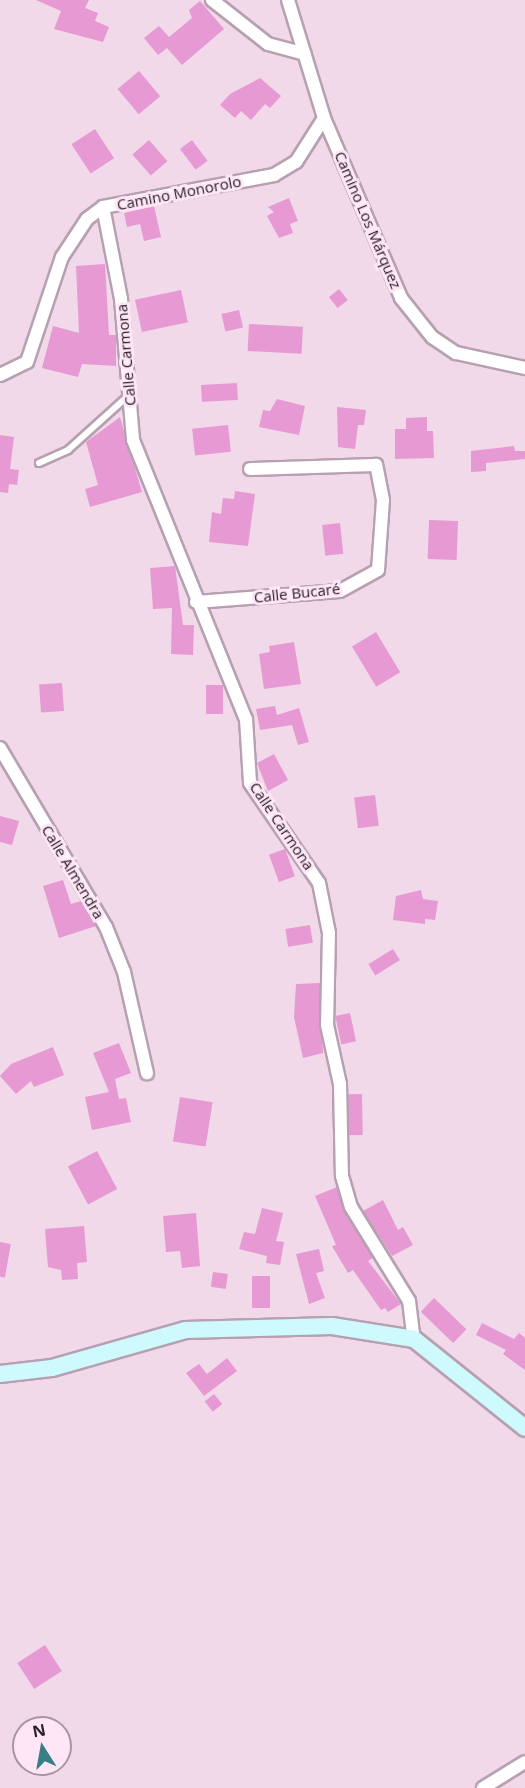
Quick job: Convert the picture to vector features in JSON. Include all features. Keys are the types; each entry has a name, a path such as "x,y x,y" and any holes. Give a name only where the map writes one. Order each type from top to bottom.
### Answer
{"street":[{"path":"212,0 268,44 305,54"},
{"name":"Camino Los Márquez","path":"288,0 324,117 401,298 417,321 456,353 525,368"},
{"name":"Camino Monorolo","path":"0,375 27,362 62,257 87,219 104,207 274,175 296,162 324,117"},
{"name":"Calle Carmona","path":"104,207 121,299 133,440 196,603 246,719 250,783 319,883 329,933 327,1025 340,1084 342,1176 351,1208 409,1301 414,1339"},
{"name":"Calle Bucaré","path":"196,603 340,591 378,570 383,500 376,465 250,469"},
{"name":"Calle Almendra","path":"0,748 106,927 124,972 147,1073"},
{"path":"0,1374 52,1368 185,1330 332,1326 414,1339 525,1428"},
{"path":"483,1788 525,1762"}],"lane":[{"path":"39,463 68,450 129,396"}],"building":[{"path":"36,0 89,0 85,8 98,13 95,21 109,27 103,42 54,29 61,11"},
{"path":"200,1 224,29 182,65 167,48 158,55 144,38 159,26 169,37 192,18 189,10"},
{"path":"139,71 160,96 139,114 118,89"},
{"path":"260,78 281,96 270,108 265,104 251,120 241,111 235,118 220,105 230,94"},
{"path":"95,129 114,158 91,174 72,144"},
{"path":"149,140 167,161 151,176 132,154"},
{"path":"192,140 208,161 196,170 180,149"},
{"path":"289,198 298,221 290,224 293,233 279,238 267,216 274,212 268,207"},
{"path":"154,206 161,237 144,241 140,224 127,227 124,213"},
{"path":"105,264 109,335 116,335 116,366 82,364 78,377 42,368 53,326 79,333 76,266"},
{"path":"339,289 348,300 338,308 329,297"},
{"path":"181,290 188,322 142,332 135,300"},
{"path":"239,310 243,328 226,332 221,314"},
{"path":"249,324 303,327 302,354 248,351"},
{"path":"237,383 238,400 202,402 201,385"},
{"path":"277,399 305,406 299,435 259,427 263,410 270,411"},
{"path":"337,407 366,410 364,425 358,425 355,449 338,447"},
{"path":"120,417 142,492 90,507 85,489 98,485 86,442"},
{"path":"427,417 427,431 433,431 434,458 395,459 395,429 406,429 406,418"},
{"path":"228,425 231,452 195,456 192,429"},
{"path":"0,435 14,437 10,469 19,470 17,485 9,484 8,493 0,492"},
{"path":"514,446 515,451 525,451 525,459 486,463 486,471 471,472 471,451"},
{"path":"235,491 255,494 248,546 209,542 212,512 221,514 223,498 234,499"},
{"path":"429,520 458,521 457,560 428,559"},
{"path":"340,523 343,554 325,556 322,525"},
{"path":"175,566 183,625 194,625 193,655 171,654 172,608 153,609 150,568"},
{"path":"376,632 400,672 376,687 352,646"},
{"path":"294,642 301,684 264,689 259,654 270,652 269,646"},
{"path":"62,683 64,711 41,713 39,685"},
{"path":"206,685 223,685 223,714 206,714"},
{"path":"275,706 277,715 299,708 309,742 298,745 292,725 260,730 256,709"},
{"path":"274,754 288,780 268,791 257,763"},
{"path":"375,795 379,826 358,828 354,798"},
{"path":"0,816 19,821 12,845 0,842"},
{"path":"285,849 295,876 279,882 269,855"},
{"path":"63,880 71,904 81,901 96,926 59,938 43,886"},
{"path":"421,890 423,899 438,901 435,920 425,919 425,924 393,920 396,896"},
{"path":"310,925 313,943 288,947 285,929"},
{"path":"393,949 400,960 375,975 368,964"},
{"path":"320,983 323,1053 303,1058 294,1017 296,984"},
{"path":"350,1013 356,1041 341,1044 335,1016"},
{"path":"119,1043 131,1073 115,1079 119,1099 126,1098 131,1122 92,1130 85,1097 109,1092 93,1053"},
{"path":"53,1047 64,1075 34,1087 31,1081 16,1094 0,1076 11,1064"},
{"path":"348,1094 362,1094 363,1135 349,1135"},
{"path":"180,1097 213,1102 206,1147 173,1141"},
{"path":"97,1151 117,1189 88,1204 68,1166"},
{"path":"337,1187 344,1211 373,1258 368,1261 401,1304 388,1312 385,1308 381,1310 353,1270 348,1273 332,1246 336,1245 315,1196"},
{"path":"383,1200 398,1230 403,1227 413,1245 392,1256 363,1211"},
{"path":"262,1208 283,1213 276,1241 284,1242 280,1265 266,1263 267,1256 239,1249 244,1232 255,1234"},
{"path":"196,1213 200,1266 182,1268 180,1251 166,1252 163,1216"},
{"path":"84,1226 87,1262 77,1263 78,1279 62,1280 61,1270 48,1267 45,1229"},
{"path":"0,1242 11,1244 5,1277 0,1277"},
{"path":"319,1249 324,1271 316,1273 325,1298 309,1304 296,1254"},
{"path":"213,1272 228,1274 226,1289 211,1287"},
{"path":"252,1276 270,1276 270,1308 252,1308"},
{"path":"434,1298 466,1329 453,1343 421,1312"},
{"path":"482,1323 514,1339 519,1333 525,1338 525,1370 503,1354 506,1350 476,1335"},
{"path":"227,1358 237,1371 204,1396 186,1373 199,1364 207,1374"},
{"path":"214,1394 222,1404 213,1412 205,1402"},
{"path":"45,1645 62,1671 34,1689 17,1663"}]}
